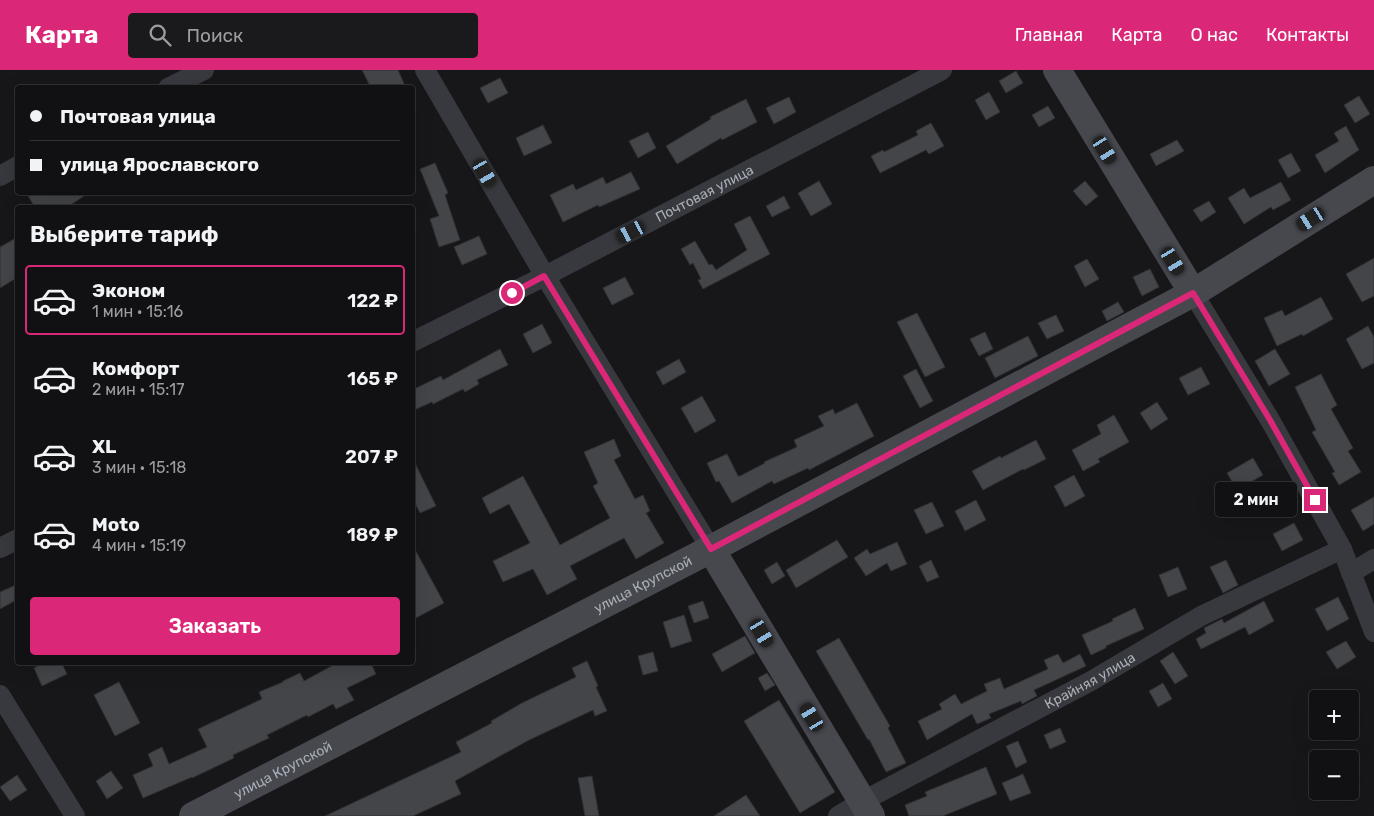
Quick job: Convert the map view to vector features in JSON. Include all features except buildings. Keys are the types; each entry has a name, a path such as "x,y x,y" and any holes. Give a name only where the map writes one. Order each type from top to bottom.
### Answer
{"street":[{"path":"174,85 204,70"},
{"path":"425,70 544,276 867,809"},
{"name":"Почтовая улица","path":"415,340 544,276 942,70"},
{"path":"1056,70 1270,420 1342,548 1374,632"},
{"path":"0,176 15,168"},
{"name":"улица Крупской","path":"193,816 711,549 1193,293 1374,180"},
{"path":"0,548 15,540"},
{"name":"Крайняя улица","path":"838,816 867,809 1201,616 1342,548"},
{"path":"1351,573 1374,559"},
{"path":"0,695 75,816"}],"route":[{"path":"512,293 544,276 711,549 1193,293 1270,420 1315,500"}]}
